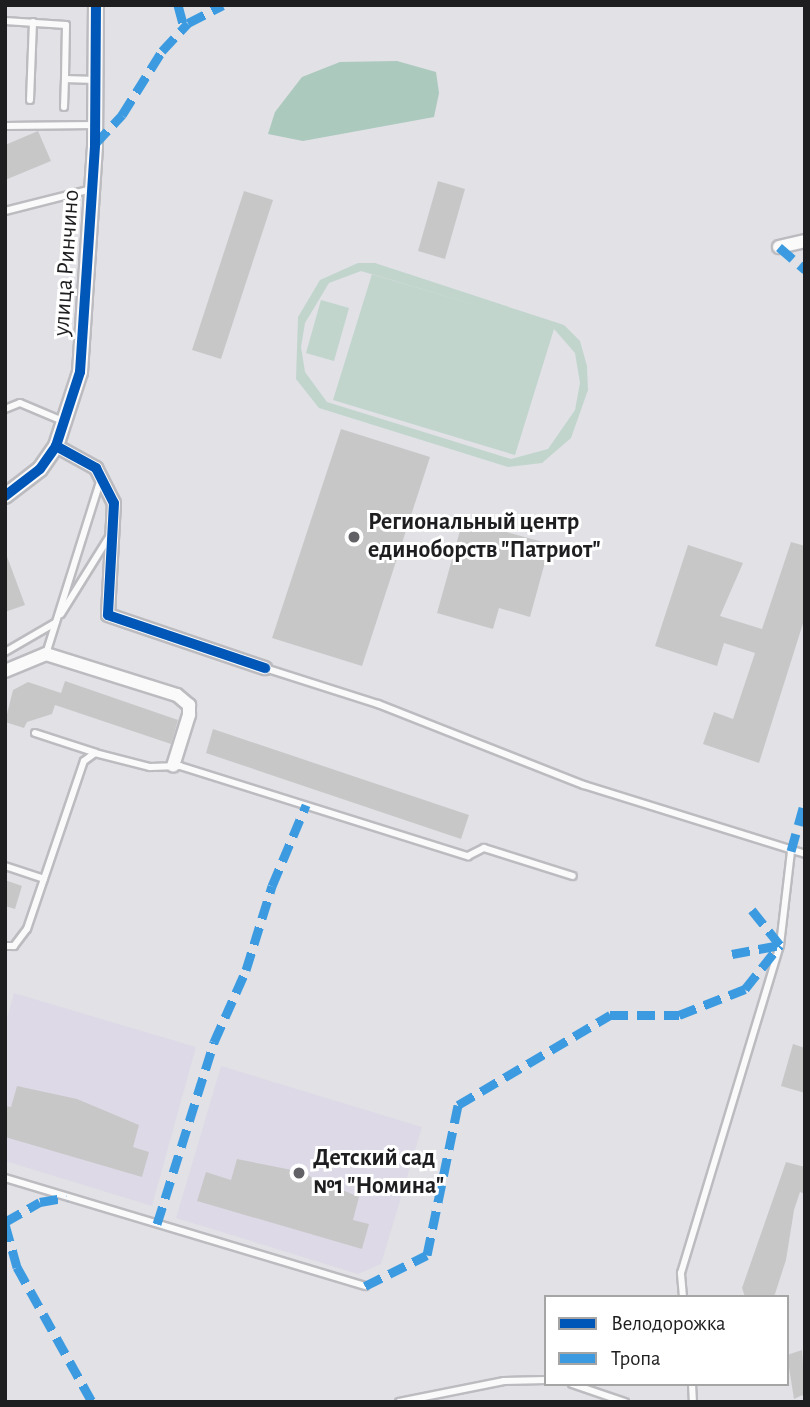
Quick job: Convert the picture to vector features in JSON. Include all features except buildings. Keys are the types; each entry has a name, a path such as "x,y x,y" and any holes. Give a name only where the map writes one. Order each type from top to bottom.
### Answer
{"street":[{"name":"улица Ринчино","path":"5,496 40,469 57,446 67,422 80,372 93,189 96,5"},
{"path":"779,247 805,241"},
{"path":"57,446 96,468 114,503 108,615 265,668"},
{"path":"5,671 46,654 185,701 189,715 173,766"}],"lane":[{"path":"5,22 65,25 64,107"},
{"path":"30,100 33,22"},
{"path":"65,79 95,80"},
{"path":"5,126 95,125"},
{"path":"5,211 93,189"},
{"path":"5,409 20,403 67,422"},
{"path":"46,654 101,477"},
{"path":"5,652 55,623 113,531"},
{"path":"265,668 378,704 584,785 805,854"},
{"path":"35,733 150,768 173,766 468,856 484,848 573,876"},
{"path":"5,946 21,941 84,761 95,752"},
{"path":"684,1295 681,1273 780,945 790,851"},
{"path":"5,866 44,879"},
{"path":"5,1178 365,1286"},
{"path":"399,1402 504,1381 544,1380"},
{"path":"578,1386 625,1402"}],"shaded area":[{"path":"14,993 196,1047 152,1206 5,1161 5,1025"},
{"name":"Детский сад №1 \"Номина\"","path":"221,1066 422,1127 381,1264 358,1274 176,1218"}],"green space":[{"path":"397,61 436,72 439,93 434,117 303,141 268,134 275,112 302,77 340,62"},
{"path":"358,263 375,263 564,325 580,341 587,366 588,390 571,438 542,463 508,467 319,408 296,379 298,317 320,280","holes":["361,271 372,274 333,400 515,455 554,329 575,353 580,383 575,410 548,449 511,459 327,402 305,372 301,347 305,323 329,283"]},
{"path":"321,300 349,308 334,361 306,353"}],"marked path":[{"path":"178,5 184,27"},
{"path":"95,144 122,115 162,51 188,23 223,5"},
{"path":"779,247 805,270"},
{"path":"791,851 805,801"},
{"path":"157,1224 214,1042 246,970 272,886 306,805"},
{"path":"732,954 780,945 752,910"},
{"path":"365,1286 427,1255 458,1105 610,1015 679,1015 745,989 780,945"},
{"path":"5,1222 40,1202 67,1197"},
{"path":"5,1224 17,1267 92,1402"}],"cycle path":[{"path":"5,496 40,469 56,446 80,372 95,145 96,5"},
{"path":"56,446 96,468 114,503 108,615 265,668"}],"place":[{"name":"Региональный центр единоборств \"Патриот\"","path":"354,537"},
{"name":"Детский сад №1 \"Номина\"","path":"299,1173"}]}
